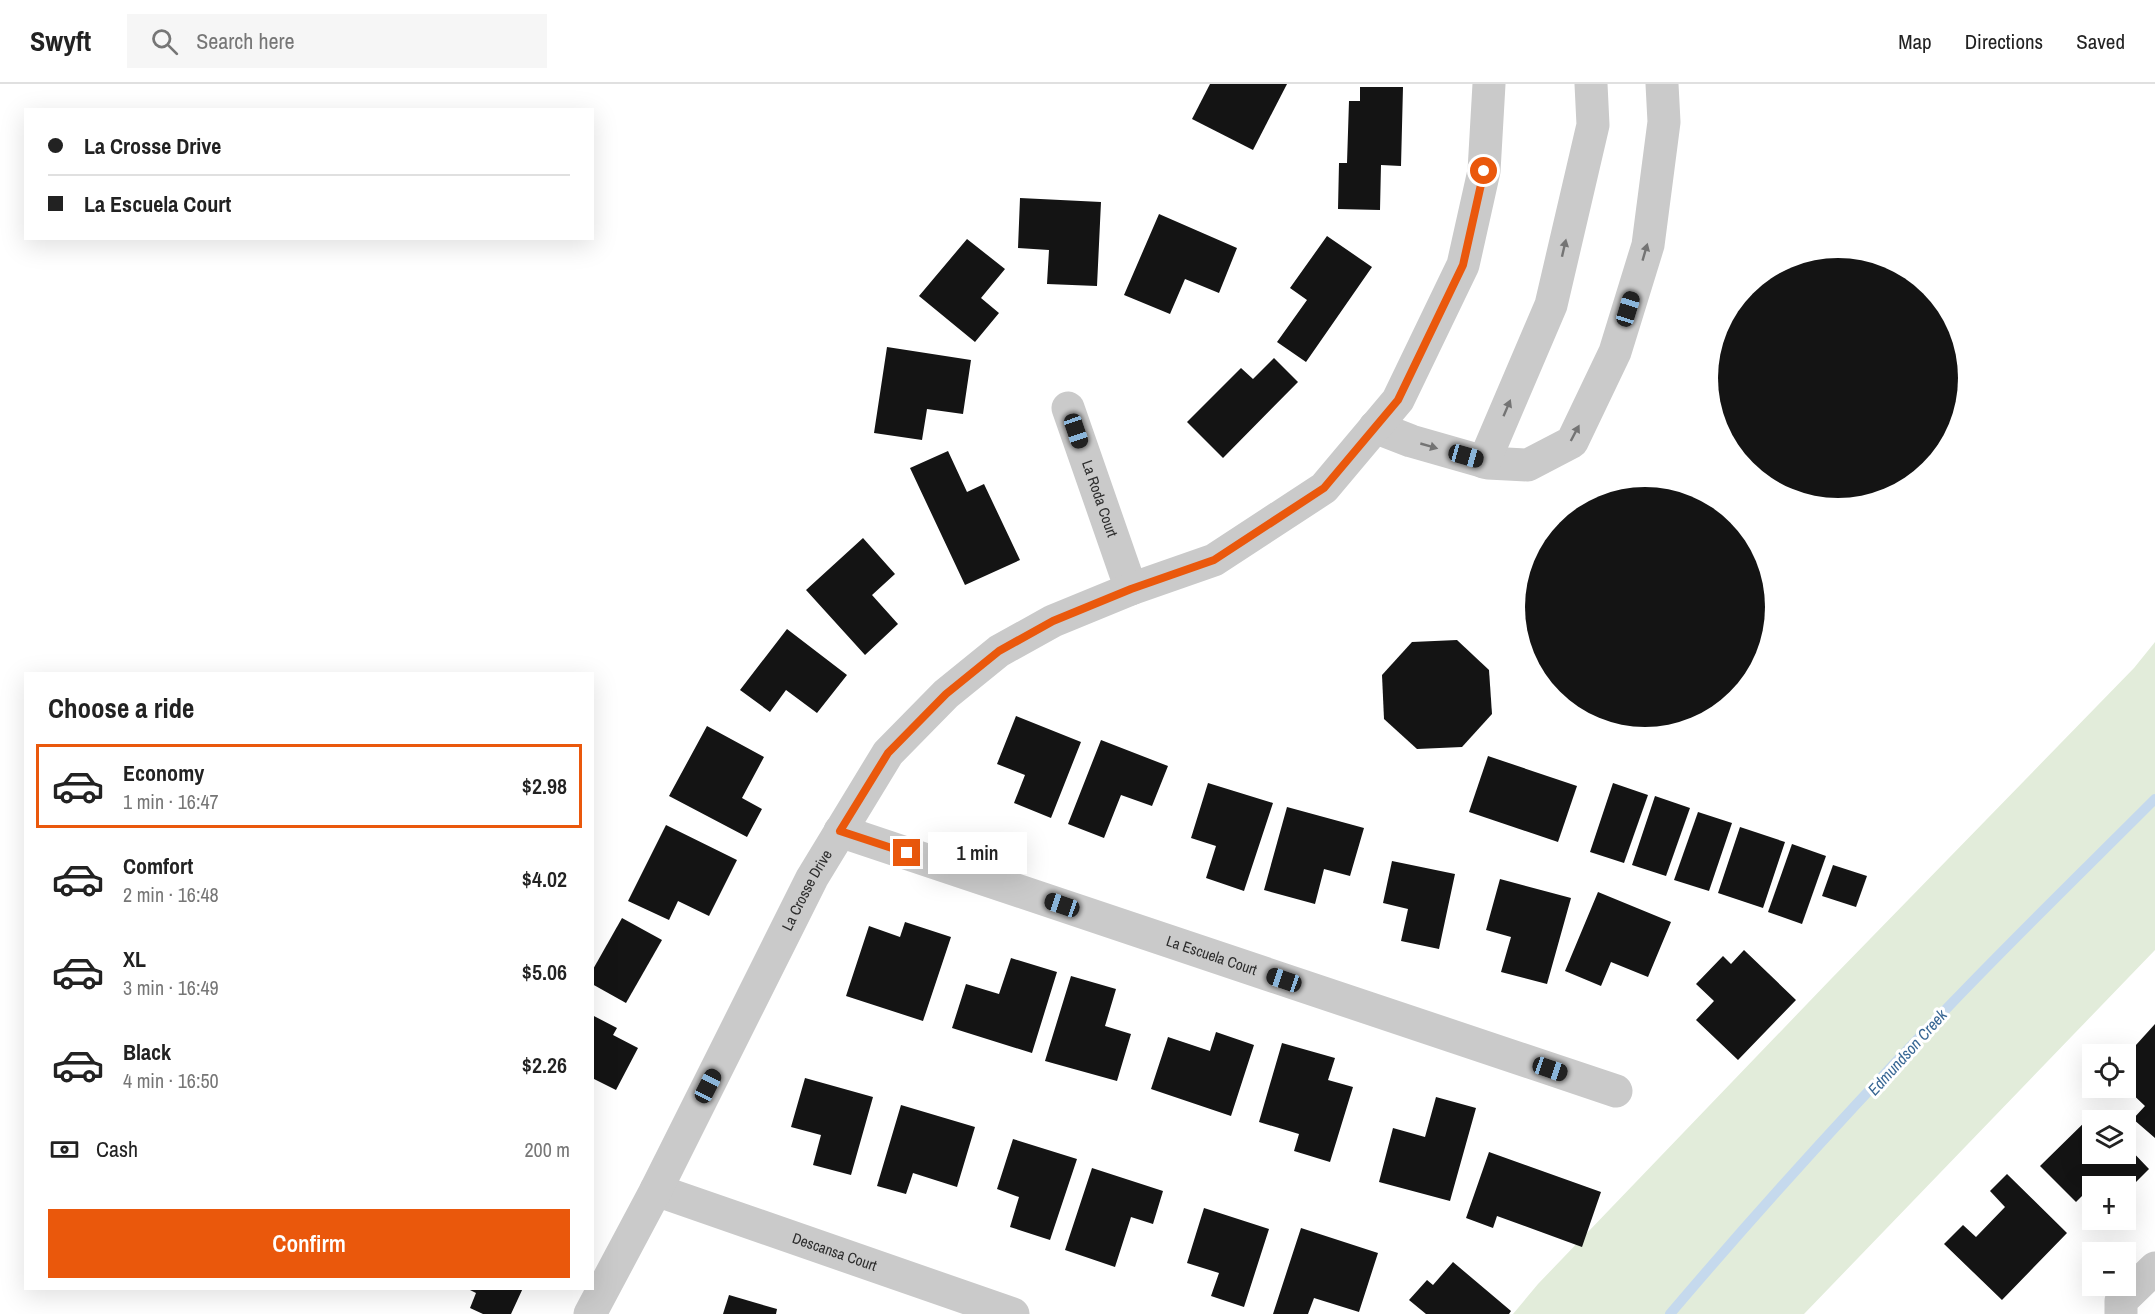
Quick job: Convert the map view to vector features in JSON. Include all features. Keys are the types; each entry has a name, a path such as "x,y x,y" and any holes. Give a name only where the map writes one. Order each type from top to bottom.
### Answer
{"street":[{"name":"La Crosse Drive","path":"590,1314 656,1190 812,878 888,753 946,694 999,651 1053,621 1131,589 1214,560 1324,488 1398,400 1463,265 1484,171 1489,84"},
{"path":"1484,462 1551,305 1593,124 1591,84"},
{"path":"1375,427 1411,441 1484,462 1528,465 1572,442 1615,352 1648,245 1664,122 1662,84"},
{"name":"La Roda Court","path":"1068,408 1131,589"},
{"name":"La Escuela Court","path":"840,831 1616,1091"},
{"name":"Descansa Court","path":"656,1190 1013,1314"},
{"path":"2121,1314 2121,1301 2155,1268"}],"green space":[{"path":"2155,642 2155,950 1804,1314 1513,1314 1538,1284 1831,979 2134,668"}],"building":[{"path":"1210,84 1287,84 1253,150 1192,119"},
{"path":"1360,87 1403,87 1401,166 1381,165 1380,210 1338,209 1339,163 1347,163 1349,101 1360,101"},
{"path":"1020,198 1101,202 1097,286 1047,284 1049,250 1018,248"},
{"path":"1159,214 1237,248 1219,293 1185,279 1170,314 1124,295"},
{"path":"1327,236 1372,267 1306,362 1277,342 1307,300 1290,288"},
{"path":"967,239 1005,269 981,298 999,313 975,342 919,296"},
{"path":"1826,258 1850,258 1873,263 1895,272 1923,293 1938,311 1949,332 1956,355 1958,378 1956,401 1949,424 1938,445 1923,463 1895,484 1873,493 1850,498 1826,498 1803,493 1781,484 1762,471 1745,454 1732,435 1723,413 1718,390 1718,366 1723,343 1732,321 1745,302 1762,285 1781,272 1803,263"},
{"path":"887,347 971,360 963,414 927,409 922,440 874,433"},
{"path":"1274,358 1298,382 1223,458 1187,422 1241,368 1253,379"},
{"path":"948,451 967,492 984,484 1020,560 965,585 910,468"},
{"path":"1633,487 1657,487 1680,492 1702,501 1730,522 1745,540 1756,561 1763,584 1765,607 1763,630 1756,653 1745,674 1730,692 1702,713 1680,722 1657,727 1633,727 1610,722 1588,713 1569,700 1552,683 1539,664 1530,642 1525,619 1525,595 1530,572 1539,550 1552,531 1569,514 1588,501 1610,492"},
{"path":"863,538 895,574 872,595 898,624 865,655 806,590"},
{"path":"787,629 847,675 817,713 786,690 770,712 740,690"},
{"path":"1457,640 1489,670 1492,714 1462,747 1417,749 1384,719 1382,675 1412,642"},
{"path":"1016,716 1081,742 1051,818 1014,803 1025,775 997,764"},
{"path":"707,726 764,757 742,798 762,809 747,837 669,796"},
{"path":"1101,740 1168,766 1152,806 1121,795 1104,838 1068,824"},
{"path":"1488,756 1577,786 1558,842 1469,812"},
{"path":"1208,783 1273,803 1244,891 1206,878 1216,846 1191,838"},
{"path":"1613,783 1648,795 1624,863 1590,852"},
{"path":"1655,796 1690,808 1666,876 1632,865"},
{"path":"1287,807 1364,828 1350,876 1324,869 1315,904 1264,890"},
{"path":"1698,812 1732,823 1709,891 1674,880"},
{"path":"666,825 737,860 709,916 678,901 669,920 628,901"},
{"path":"1740,827 1785,842 1763,908 1718,893"},
{"path":"1792,844 1826,856 1802,924 1768,912"},
{"path":"1392,861 1455,874 1439,949 1401,941 1408,909 1383,903"},
{"path":"1833,865 1867,876 1856,907 1822,896"},
{"path":"1500,879 1571,898 1547,984 1501,972 1511,937 1486,930"},
{"path":"1598,892 1671,922 1648,977 1611,962 1601,986 1565,971"},
{"path":"622,918 662,940 626,1003 594,985 594,967"},
{"path":"905,922 951,937 923,1021 846,996 869,926 900,937"},
{"path":"1744,950 1796,1000 1738,1060 1696,1020 1714,1001 1696,984 1723,956 1731,964"},
{"path":"1011,958 1057,972 1032,1053 952,1028 966,984 999,994"},
{"path":"1071,976 1116,989 1105,1026 1131,1034 1117,1081 1045,1061"},
{"path":"594,1016 617,1028 613,1035 638,1048 616,1090 594,1079"},
{"path":"2155,1024 2155,1138 2136,1122 2136,1116 2145,1106 2136,1097 2136,1045"},
{"path":"1216,1032 1254,1045 1231,1116 1151,1089 1168,1037 1210,1051"},
{"path":"1282,1043 1335,1058 1328,1080 1353,1087 1330,1162 1294,1151 1299,1134 1259,1122"},
{"path":"805,1078 873,1097 851,1175 813,1165 821,1135 791,1127"},
{"path":"1436,1097 1476,1108 1450,1201 1379,1182 1393,1128 1425,1137"},
{"path":"901,1105 975,1127 957,1187 913,1173 906,1194 877,1186"},
{"path":"2082,1125 2082,1164 2136,1164 2136,1155 2149,1169 2136,1182 2136,1176 2082,1176 2082,1196 2076,1202 2040,1166"},
{"path":"1013,1139 1077,1159 1050,1240 1010,1227 1019,1197 997,1189"},
{"path":"1489,1152 1601,1192 1582,1247 1497,1216 1493,1228 1466,1218"},
{"path":"1092,1168 1163,1191 1153,1224 1131,1217 1115,1267 1065,1250"},
{"path":"2007,1174 2067,1233 2002,1300 1944,1244 1963,1225 1976,1237 2005,1207 1990,1191"},
{"path":"1204,1208 1269,1229 1244,1307 1211,1296 1219,1273 1187,1263"},
{"path":"1301,1228 1378,1253 1359,1312 1314,1298 1308,1314 1273,1314"},
{"path":"1453,1262 1511,1311 1509,1314 1426,1314 1409,1300 1427,1280 1433,1285"},
{"path":"470,1290 522,1290 511,1314 483,1314 470,1308 476,1293"},
{"path":"729,1295 777,1309 776,1314 723,1314"}],"waterway":[{"name":"Edmundson Creek","path":"1670,1314 1773,1196 1914,1043 2155,799"}],"route":[{"path":"907,853 840,831 888,753 946,694 999,651 1053,621 1131,589 1214,560 1324,488 1398,400 1463,265 1484,171"}]}
